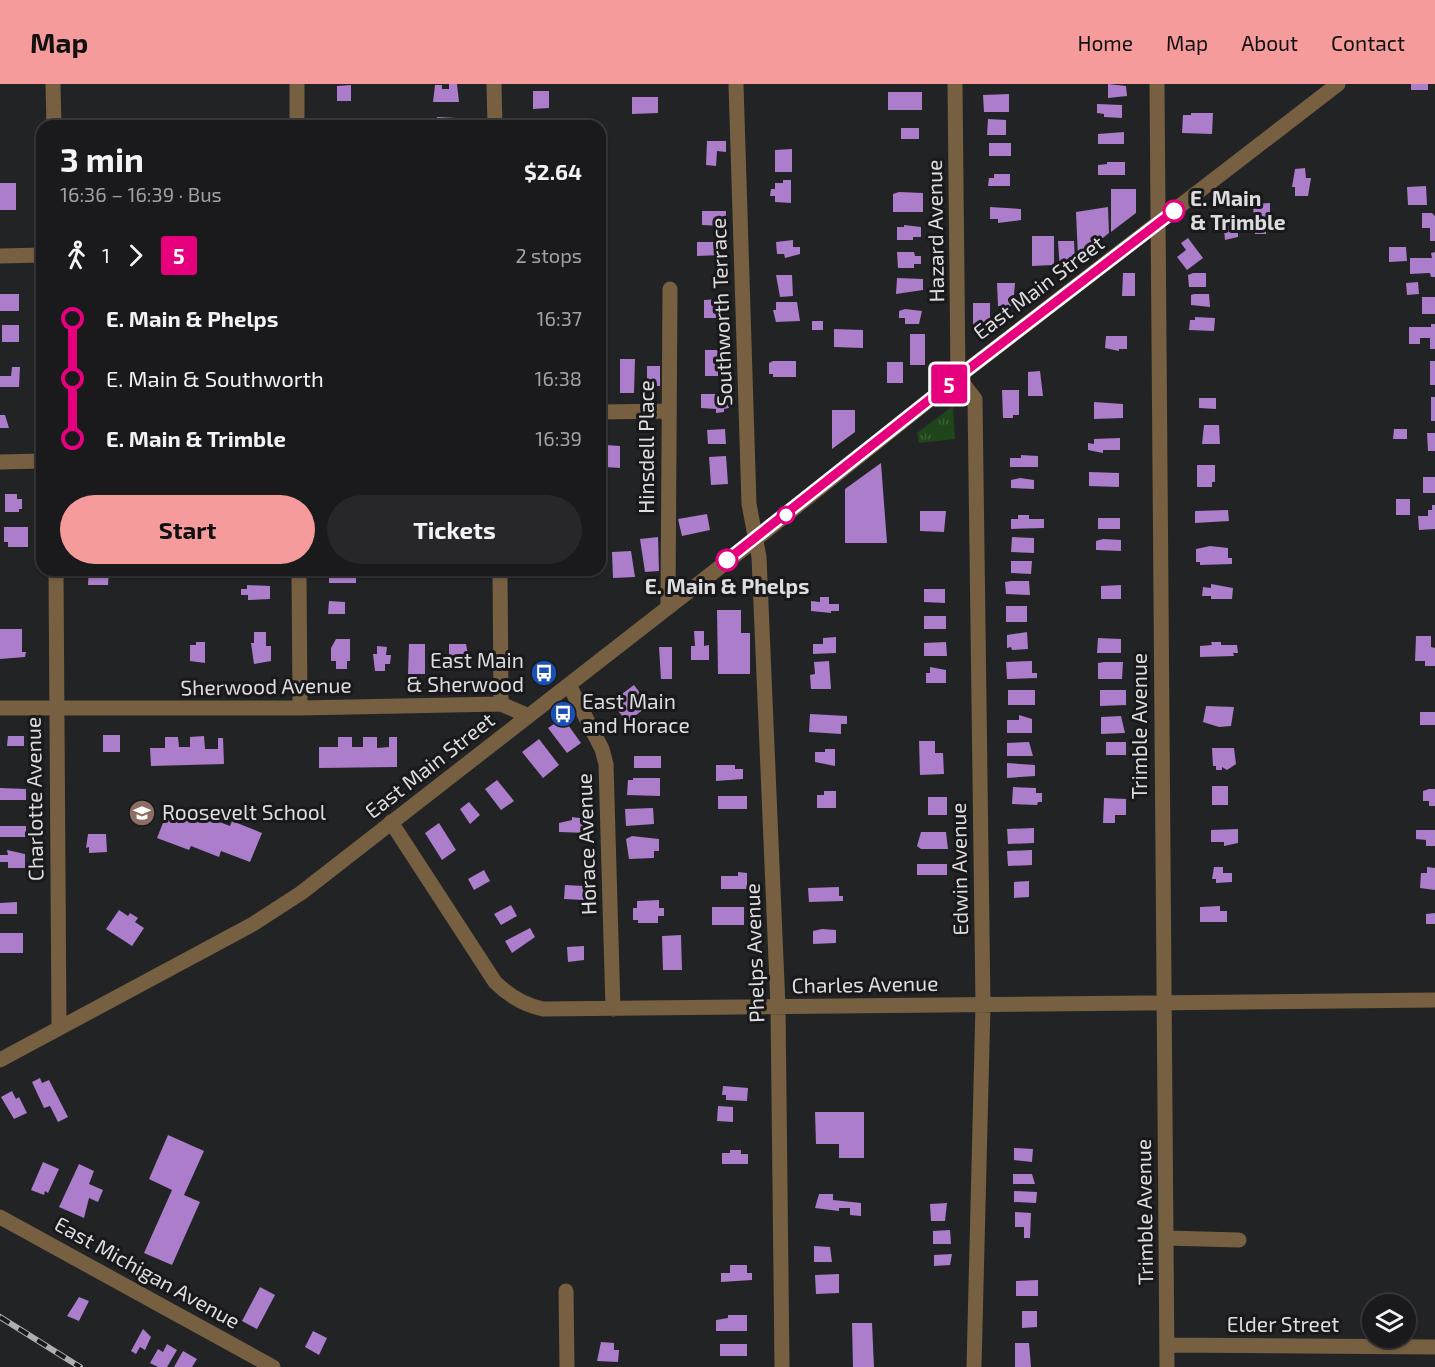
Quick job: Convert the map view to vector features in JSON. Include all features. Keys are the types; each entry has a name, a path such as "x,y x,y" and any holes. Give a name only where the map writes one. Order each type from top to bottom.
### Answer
{"street":[{"path":"53,84 54,120"},
{"path":"297,84 297,120"},
{"path":"494,84 495,120"},
{"name":"Southworth Terrace","path":"736,84 749,504 756,539"},
{"name":"Hazard Avenue","path":"955,84 958,377"},
{"name":"Trimble Avenue","path":"1157,84 1167,1367"},
{"name":"East Main Street","path":"0,1060 278,909 756,539 958,377 1338,84"},
{"path":"0,256 36,255"},
{"name":"Hinsdell Place","path":"668,605 670,289"},
{"name":"Edwin Avenue","path":"958,377 975,399 983,1005 974,1367"},
{"path":"606,412 668,411"},
{"path":"0,462 36,461"},
{"name":"Phelps Avenue","path":"756,539 760,569 778,1006 782,1367"},
{"name":"Charlotte Avenue","path":"56,576 59,1027"},
{"path":"299,576 300,708"},
{"path":"500,576 501,704"},
{"name":"Horace Avenue","path":"569,685 602,749 606,764 613,1010"},
{"name":"Sherwood Avenue","path":"0,708 300,708 501,704 529,716"},
{"name":"Charles Avenue","path":"391,822 495,982 505,992 526,1004 543,1009 1435,1000"},
{"name":"East Michigan Avenue","path":"0,1217 273,1367"},
{"path":"1166,1238 1239,1240"},
{"path":"566,1291 567,1367"},
{"name":"Elder Street","path":"1167,1345 1435,1347"}],"green space":[{"path":"953,406 955,439 919,443 917,433"}],"building":[{"path":"449,84 457,84 459,102 433,102 435,85 442,85 442,89 449,89"},
{"path":"1108,84 1126,86 1127,96 1108,98"},
{"path":"1411,84 1428,84 1428,90 1411,90"},
{"path":"351,85 351,101 337,101 337,86"},
{"path":"533,91 549,91 549,108 533,109"},
{"path":"888,92 922,92 922,110 888,110"},
{"path":"1009,94 1009,112 984,112 983,95"},
{"path":"632,97 658,97 658,113 632,114"},
{"path":"1097,104 1122,105 1122,118 1104,117 1104,114 1097,113"},
{"path":"1191,113 1213,113 1212,134 1182,133 1183,115 1191,115"},
{"path":"437,117 457,118 457,120 437,120"},
{"path":"534,118 548,118 548,120 534,120"},
{"path":"988,119 1006,120 1006,135 987,135"},
{"path":"901,128 919,128 919,139 901,139"},
{"path":"1124,132 1124,144 1098,144 1098,134"},
{"path":"707,141 726,141 726,152 717,151 716,166 706,165"},
{"path":"989,143 1011,143 1011,156 989,156"},
{"path":"792,149 792,172 775,172 775,150"},
{"path":"1107,162 1125,162 1125,175 1098,175 1098,165 1107,164"},
{"path":"1305,168 1306,178 1311,178 1308,196 1295,196 1295,187 1292,187 1295,169"},
{"path":"994,174 1010,174 1010,186 988,186 989,178 994,178"},
{"path":"783,180 791,180 791,203 775,202 775,196 770,196 771,189 775,189 775,183 783,183"},
{"path":"0,183 16,183 16,210 0,210"},
{"path":"1426,186 1427,205 1408,205 1407,187"},
{"path":"1111,189 1136,189 1136,213 1111,232"},
{"path":"923,193 923,212 893,212 893,194"},
{"path":"1270,203 1270,222 1266,222 1266,234 1255,234 1253,204"},
{"path":"990,207 1021,209 1021,220 998,223 998,219 990,219"},
{"path":"1108,207 1109,233 1078,258 1076,212"},
{"path":"702,211 726,211 726,226 702,225"},
{"path":"1422,213 1432,213 1435,216 1435,241 1430,241 1430,228 1422,228"},
{"path":"1223,219 1238,219 1238,237 1225,240"},
{"path":"904,225 921,227 921,237 913,237 913,240 897,240 897,227 904,227"},
{"path":"1032,236 1054,236 1054,265 1032,266"},
{"path":"1188,238 1203,258 1187,270 1177,257 1186,250 1181,243"},
{"path":"793,240 793,247 800,247 800,254 785,258 784,254 777,254 776,242"},
{"path":"1058,241 1074,241 1075,261 1060,270"},
{"path":"697,242 721,242 721,255 697,256"},
{"path":"1389,247 1406,247 1407,261 1389,262"},
{"path":"897,252 914,252 915,256 921,256 921,264 914,264 914,268 898,268"},
{"path":"1435,252 1435,277 1431,277 1430,273 1410,274 1410,258 1432,258 1431,253"},
{"path":"1123,273 1135,273 1135,296 1122,296"},
{"path":"1206,273 1206,287 1189,287 1188,275"},
{"path":"776,275 792,275 793,296 780,297"},
{"path":"897,278 923,279 923,290 896,294"},
{"path":"1418,282 1419,294 1407,295 1406,283"},
{"path":"997,283 1015,283 1013,306 998,306"},
{"path":"0,294 19,294 19,311 0,311"},
{"path":"1209,294 1210,307 1191,305 1191,295"},
{"path":"1422,297 1435,297 1435,314 1422,314"},
{"path":"722,299 722,318 704,318 704,300"},
{"path":"776,302 797,302 800,321 776,322 773,310 776,310"},
{"path":"973,303 990,303 990,327 973,329"},
{"path":"905,309 922,311 919,324 905,324 905,318 899,318 899,311"},
{"path":"1195,317 1215,318 1214,331 1189,330 1190,320 1195,320"},
{"path":"812,321 823,321 823,330 812,330"},
{"path":"1431,324 1435,324 1435,349 1430,349 1430,338 1420,338 1420,344 1409,344 1409,327 1431,327"},
{"path":"2,325 19,325 19,342 2,342"},
{"path":"834,329 863,330 863,348 834,347"},
{"path":"910,334 925,334 925,365 910,365"},
{"path":"1106,336 1127,336 1127,349 1119,349 1119,351 1105,348"},
{"path":"705,350 723,350 723,376 705,376"},
{"path":"620,359 635,359 634,393 620,393"},
{"path":"606,360 608,360 608,389 606,389"},
{"path":"796,361 796,377 773,377 773,374 769,374 769,363"},
{"path":"1430,361 1435,361 1435,385 1430,385"},
{"path":"887,362 903,362 903,383 887,383"},
{"path":"647,366 660,366 660,386 647,386"},
{"path":"12,367 20,367 19,387 0,387 0,376 11,376"},
{"path":"1040,371 1043,396 1028,396 1028,372"},
{"path":"1002,390 1019,390 1019,415 1013,415 1013,418 1003,418"},
{"path":"701,394 729,394 729,408 724,409 724,412 716,413 716,409 701,408"},
{"path":"1431,397 1435,397 1435,421 1431,421"},
{"path":"1199,398 1216,398 1216,409 1199,408"},
{"path":"1094,402 1123,404 1123,418 1094,419"},
{"path":"832,410 855,410 855,432 832,449"},
{"path":"0,415 5,415 9,428 0,428"},
{"path":"1204,425 1219,425 1220,444 1202,444"},
{"path":"725,429 726,444 708,444 707,430"},
{"path":"1394,429 1407,429 1407,439 1393,439"},
{"path":"1427,433 1435,433 1435,451 1428,451"},
{"path":"1120,438 1120,450 1103,450 1103,453 1088,450 1088,443 1094,444 1094,439"},
{"path":"606,445 620,446 620,468 606,467"},
{"path":"1021,455 1038,456 1038,467 1010,467 1010,458 1021,458"},
{"path":"726,456 728,484 711,485 709,457"},
{"path":"881,463 887,543 845,543 845,489"},
{"path":"1197,465 1215,465 1215,482 1212,482 1212,487 1197,487"},
{"path":"1089,472 1119,473 1119,487 1089,486"},
{"path":"1423,477 1435,477 1435,493 1423,493"},
{"path":"1020,478 1034,480 1034,489 1011,488 1011,480"},
{"path":"5,494 17,494 17,499 22,499 22,509 19,509 19,512 5,512"},
{"path":"1396,499 1410,499 1410,515 1396,515"},
{"path":"1432,505 1435,505 1435,529 1419,530 1418,516 1428,516 1428,510 1432,510"},
{"path":"1228,510 1229,521 1195,523 1195,511"},
{"path":"920,511 946,511 944,532 920,531"},
{"path":"707,514 710,530 682,536 678,519"},
{"path":"1018,515 1029,515 1029,519 1044,519 1044,528 1011,529 1011,519 1018,519"},
{"path":"1098,518 1120,518 1120,529 1098,529"},
{"path":"4,527 28,527 28,547 8,547 8,542 4,542"},
{"path":"658,537 659,571 645,572 640,539"},
{"path":"1012,537 1034,538 1034,553 1011,552"},
{"path":"1121,540 1121,551 1096,550 1096,541"},
{"path":"1210,546 1228,548 1228,558 1232,558 1232,564 1200,565 1200,562 1196,562 1196,549"},
{"path":"631,551 635,577 613,578 612,552"},
{"path":"1011,561 1032,561 1031,574 1011,573"},
{"path":"89,576 109,576 108,585 88,585"},
{"path":"329,576 356,576 356,583 329,583"},
{"path":"1029,581 1030,595 1006,594 1005,582"},
{"path":"1211,584 1233,588 1232,599 1211,599 1211,596 1202,596 1203,587 1211,588"},
{"path":"247,585 270,586 270,599 248,600 248,595 241,595 241,589 247,589"},
{"path":"1121,585 1121,599 1101,599 1101,586"},
{"path":"924,589 945,589 945,603 924,602"},
{"path":"820,597 829,597 829,604 839,604 839,611 831,611 831,613 811,611 811,601 820,602"},
{"path":"329,601 345,602 345,614 328,614"},
{"path":"1006,606 1027,606 1027,622 1006,622"},
{"path":"717,610 741,610 741,633 750,633 750,674 718,674"},
{"path":"924,616 946,616 946,629 924,629"},
{"path":"0,629 22,629 22,652 26,652 25,657 0,659"},
{"path":"694,631 704,631 704,646 709,645 709,660 691,660 691,646 695,646"},
{"path":"254,632 266,632 266,646 271,646 271,661 254,664 251,643 254,643"},
{"path":"1027,632 1028,649 1007,648 1007,635"},
{"path":"1416,636 1431,636 1431,647 1435,648 1435,666 1425,666 1425,661 1415,661"},
{"path":"836,637 836,653 813,654 813,644 823,644 823,638"},
{"path":"1098,638 1121,639 1121,653 1097,653"},
{"path":"336,639 350,639 350,661 347,661 347,669 336,669 336,661 331,661 331,648"},
{"path":"196,642 205,642 205,663 190,661 190,645 196,645"},
{"path":"946,642 947,656 924,656 924,643"},
{"path":"1211,642 1221,642 1221,645 1237,645 1238,653 1233,653 1234,656 1200,657 1200,646 1212,645"},
{"path":"409,644 425,644 425,674 408,674"},
{"path":"449,644 466,644 470,666 449,667"},
{"path":"377,646 387,647 386,655 391,655 390,664 385,664 385,671 375,671 373,654 377,654"},
{"path":"659,647 672,647 672,679 661,679"},
{"path":"829,661 831,689 811,689 810,675 815,674 814,662"},
{"path":"1032,661 1032,673 1037,673 1037,678 1007,679 1006,662"},
{"path":"1123,662 1122,679 1098,679 1098,663"},
{"path":"930,667 946,670 946,683 926,683 926,673 930,673"},
{"path":"634,685 649,705 627,722 611,702"},
{"path":"1008,690 1035,690 1035,705 1008,705"},
{"path":"1100,690 1126,690 1126,705 1100,706"},
{"path":"1206,706 1234,707 1231,726 1219,727 1203,722"},
{"path":"1420,712 1435,712 1435,725 1420,725"},
{"path":"810,714 847,716 847,724 841,724 841,734 809,732"},
{"path":"1019,715 1032,719 1032,733 1007,733 1007,720 1019,720"},
{"path":"1121,716 1125,733 1101,734 1101,717"},
{"path":"563,718 581,743 567,753 548,728"},
{"path":"103,735 120,735 120,752 103,752"},
{"path":"8,736 24,736 24,746 7,746"},
{"path":"204,736 205,749 218,749 218,738 223,738 224,764 151,766 150,748 165,748 165,737 178,737 179,747 190,747 190,737"},
{"path":"338,737 352,737 352,747 363,747 363,737 377,737 377,748 389,747 389,737 397,737 397,767 319,768 319,747 338,747"},
{"path":"539,739 559,765 543,778 522,752"},
{"path":"919,741 935,741 935,753 943,753 944,774 920,775"},
{"path":"1029,742 1033,756 1007,756 1007,743"},
{"path":"1106,742 1126,742 1126,755 1106,755"},
{"path":"1212,748 1234,748 1236,764 1227,770 1222,767 1222,770 1216,770 1216,766 1213,766"},
{"path":"825,749 835,749 835,766 815,762 815,752 825,752"},
{"path":"634,756 661,756 661,768 634,768"},
{"path":"1007,763 1035,765 1035,776 1007,778"},
{"path":"716,765 735,765 735,769 743,769 743,779 716,781"},
{"path":"633,778 660,778 660,796 627,795 628,780 633,780"},
{"path":"497,780 514,801 501,810 485,789"},
{"path":"1212,786 1228,786 1228,805 1212,805"},
{"path":"1013,787 1036,788 1036,793 1042,793 1042,802 1038,802 1037,805 1012,804"},
{"path":"0,788 26,789 26,800 0,800"},
{"path":"1435,789 1435,806 1429,806 1429,801 1423,801 1423,791"},
{"path":"824,791 836,791 836,808 817,808 817,795 824,795"},
{"path":"718,796 747,796 747,809 718,809"},
{"path":"928,797 947,797 947,815 928,815"},
{"path":"1104,798 1126,799 1126,815 1115,815 1115,823 1103,823"},
{"path":"469,802 480,815 470,824 460,809"},
{"path":"169,808 199,820 201,815 230,826 232,821 262,833 250,862 221,851 219,857 191,846 189,850 157,838"},
{"path":"653,808 654,824 626,826 625,809"},
{"path":"572,817 587,819 587,833 559,832 559,823 572,820"},
{"path":"439,823 456,850 442,860 425,833"},
{"path":"0,826 26,826 26,837 0,837"},
{"path":"1034,828 1034,843 1008,844 1007,829"},
{"path":"1238,829 1238,843 1224,846 1224,842 1211,842 1211,830"},
{"path":"1416,830 1435,830 1435,846 1426,846 1426,840 1416,839"},
{"path":"921,832 946,832 948,849 921,849 917,846"},
{"path":"88,834 106,834 107,852 89,853 89,847 86,848"},
{"path":"632,836 659,839 659,851 654,851 654,858 629,859 626,839"},
{"path":"7,850 25,854 25,868 8,868 8,862 0,862 0,855 8,855"},
{"path":"1032,850 1032,865 1008,866 1007,851"},
{"path":"917,864 947,864 947,875 917,875"},
{"path":"1214,867 1223,867 1223,873 1232,873 1232,882 1216,883 1216,879 1212,879"},
{"path":"1427,867 1435,868 1435,890 1420,888 1421,873 1427,873"},
{"path":"484,870 490,881 474,890 468,879"},
{"path":"738,872 747,873 747,889 721,889 721,876 738,876"},
{"path":"1029,881 1029,897 1014,898 1014,882"},
{"path":"565,885 584,886 584,900 564,899"},
{"path":"839,887 839,896 843,896 843,901 809,902 808,888"},
{"path":"659,900 659,908 664,908 664,916 658,916 658,923 638,923 638,920 633,920 633,908 637,908 637,901"},
{"path":"17,902 17,914 0,914 0,903"},
{"path":"511,905 517,916 501,925 494,914"},
{"path":"1220,906 1220,911 1227,911 1227,922 1200,922 1200,907"},
{"path":"712,907 744,907 744,925 712,925"},
{"path":"119,910 128,916 130,913 138,918 135,922 144,928 132,946 106,929"},
{"path":"1435,913 1435,924 1426,924 1426,914"},
{"path":"530,928 535,937 512,953 505,941"},
{"path":"836,930 836,943 813,944 813,931"},
{"path":"0,933 23,933 23,953 0,953"},
{"path":"681,935 682,970 663,970 662,936"},
{"path":"584,946 584,960 568,962 567,947"},
{"path":"40,1078 42,1083 49,1080 68,1117 58,1122 50,1106 44,1108 32,1082"},
{"path":"723,1086 748,1088 747,1101 726,1100 726,1095 722,1095"},
{"path":"12,1091 16,1099 19,1097 27,1113 14,1119 1,1097"},
{"path":"718,1106 733,1107 733,1122 717,1121"},
{"path":"815,1112 864,1112 864,1158 839,1158 839,1144 816,1144"},
{"path":"168,1135 204,1151 184,1195 200,1202 172,1265 144,1253 172,1190 149,1179"},
{"path":"1014,1148 1033,1149 1032,1162 1014,1160"},
{"path":"730,1150 741,1150 741,1154 748,1154 748,1164 722,1164 722,1153 730,1153"},
{"path":"43,1162 59,1169 48,1193 45,1191 44,1195 31,1190"},
{"path":"79,1164 94,1171 89,1184 103,1190 98,1202 89,1198 84,1218 59,1207"},
{"path":"1013,1174 1032,1174 1035,1184 1013,1184"},
{"path":"1014,1191 1037,1192 1036,1203 1014,1202"},
{"path":"819,1194 833,1194 833,1200 861,1203 861,1216 850,1215 850,1208 839,1208 839,1211 815,1208"},
{"path":"947,1203 945,1221 931,1221 930,1204"},
{"path":"1015,1212 1031,1213 1030,1238 1024,1238 1024,1227 1015,1227"},
{"path":"950,1230 951,1244 933,1244 933,1231"},
{"path":"814,1246 830,1247 832,1262 814,1262"},
{"path":"952,1254 950,1265 934,1266 934,1255"},
{"path":"730,1265 747,1265 747,1273 752,1273 752,1280 721,1282 721,1273 730,1273"},
{"path":"839,1274 839,1293 816,1294 815,1275"},
{"path":"1038,1280 1038,1296 1016,1296 1016,1281"},
{"path":"260,1287 275,1295 257,1329 242,1321"},
{"path":"79,1297 89,1301 79,1321 67,1316"},
{"path":"1022,1311 1037,1311 1037,1327 1022,1328"},
{"path":"728,1315 747,1315 747,1331 716,1331 716,1320 728,1318"},
{"path":"852,1323 872,1323 874,1367 853,1367"},
{"path":"143,1329 151,1337 145,1350 140,1347 136,1354 131,1351"},
{"path":"313,1331 327,1338 319,1355 305,1347"},
{"path":"601,1342 614,1343 614,1350 619,1350 618,1362 597,1361"},
{"path":"1015,1343 1029,1343 1031,1367 1015,1367"},
{"path":"167,1344 177,1350 167,1367 158,1367 150,1363 158,1349 163,1352"},
{"path":"720,1344 747,1344 747,1356 720,1356"},
{"path":"183,1351 197,1359 192,1367 174,1367"}],"railway":[{"path":"0,1317 80,1367"}],"bus line":[{"name":"5","path":"727,560 958,377 1174,211"}],"place":[{"name":"E. Main & Trimble","path":"1174,211"},
{"name":"E. Main & Phelps","path":"727,560"},
{"name":"East Main & Sherwood","path":"544,673"},
{"name":"East Main and Horace","path":"563,714"},
{"name":"Roosevelt School","path":"142,813"}]}
